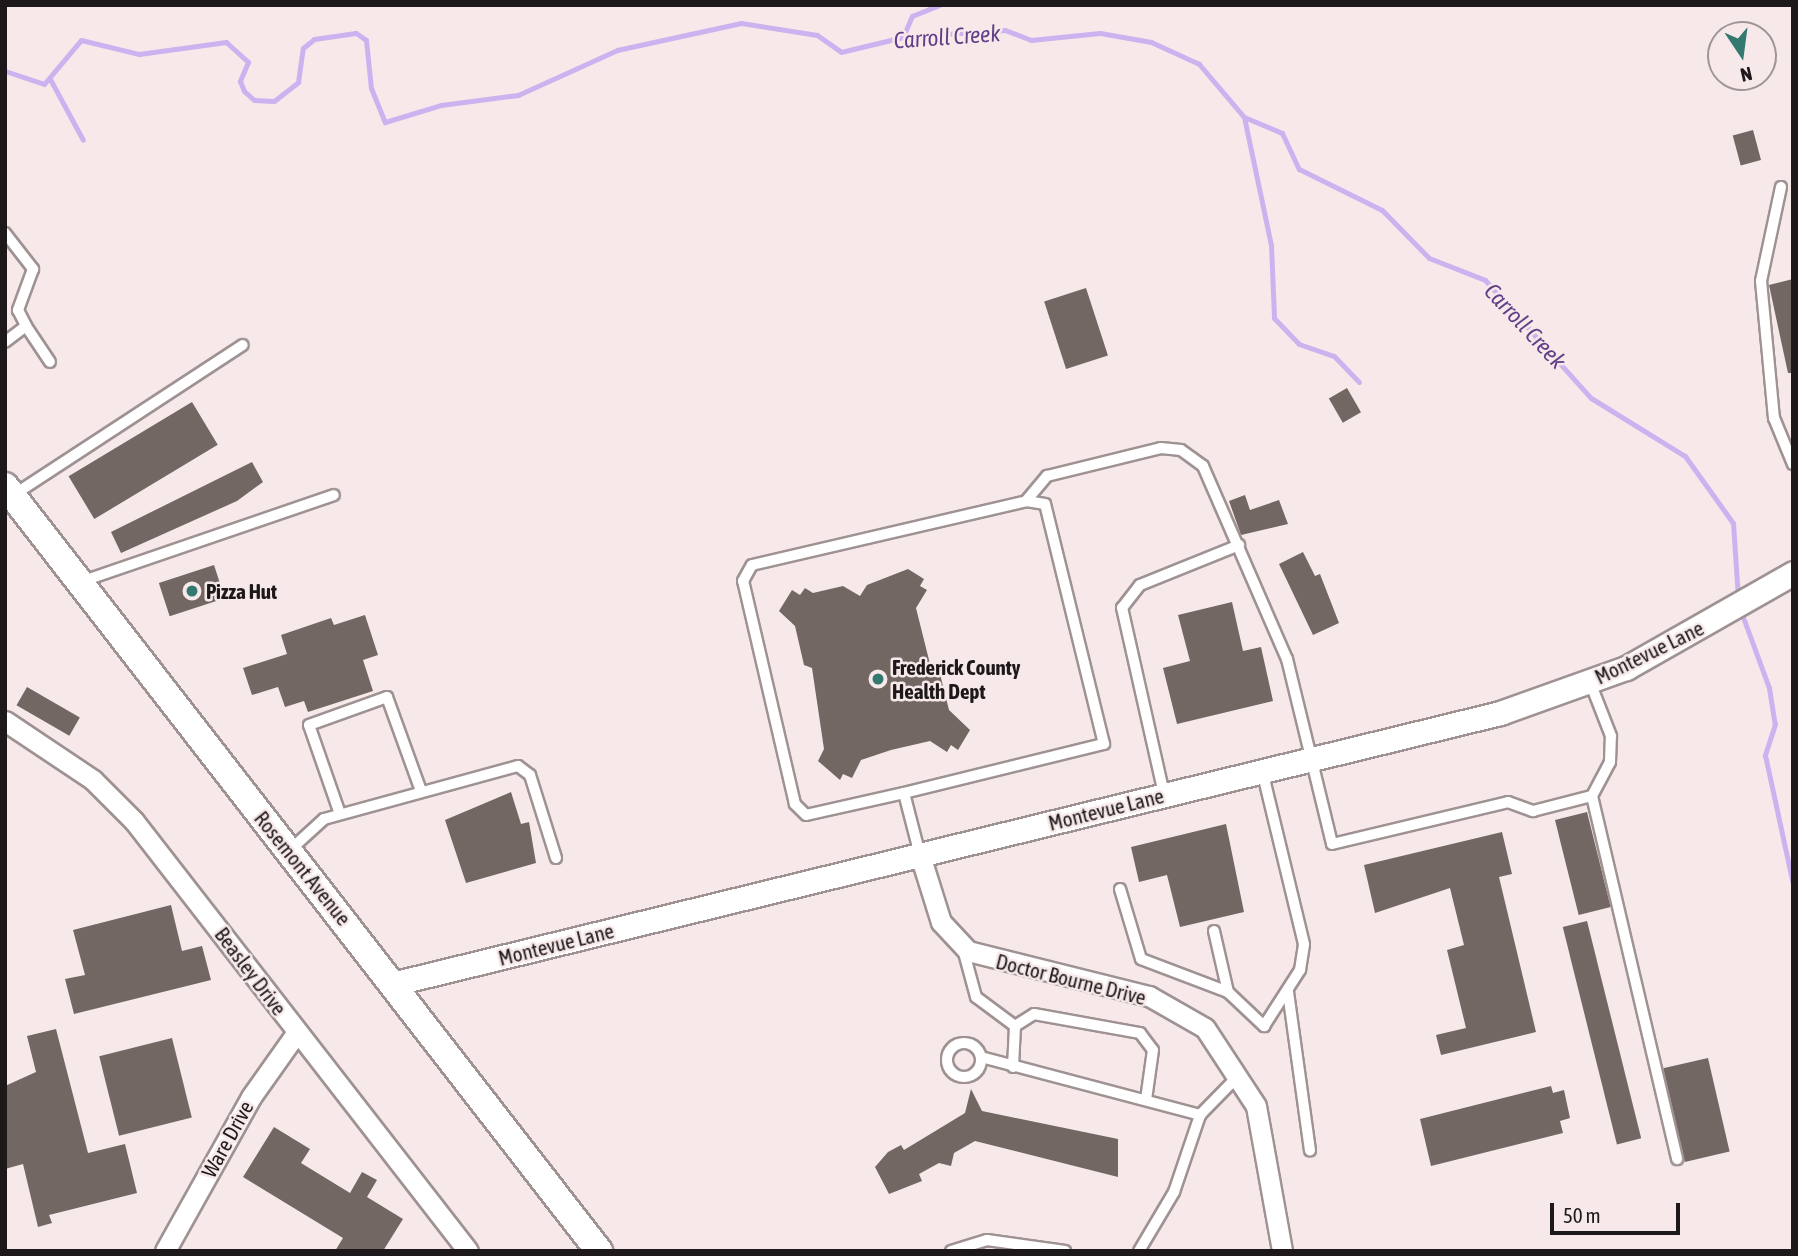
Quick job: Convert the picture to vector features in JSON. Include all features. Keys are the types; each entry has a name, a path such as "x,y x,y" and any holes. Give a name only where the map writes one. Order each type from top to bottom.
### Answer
{"main road":[{"name":"Rosemont Avenue","path":"9,491 289,851 396,983 599,1251"}],"street":[{"name":"Montevue Lane","path":"396,983 1500,713 1590,682 1726,613 1793,573"},
{"name":"Beasley Drive","path":"7,726 93,780 134,821 468,1251"},
{"path":"920,855 929,897 962,945"},
{"name":"Doctor Bourne Drive","path":"962,945 1003,964 1149,996 1205,1028 1239,1074 1256,1106 1282,1251"},
{"name":"Ware Drive","path":"165,1251 251,1097 296,1032"}],"lane":[{"path":"1781,187 1761,281 1774,418 1793,464"},
{"path":"5,233 33,269 18,310 50,362"},
{"path":"5,342 26,326"},
{"path":"9,491 243,345"},
{"path":"1026,501 1047,476 1161,448 1181,450 1203,466 1287,659 1332,844 1508,802 1533,811 1592,796"},
{"path":"79,582 334,495"},
{"path":"1026,501 1045,504 1104,744 806,815 795,804 743,581 752,565 1026,501"},
{"path":"1164,795 1122,608 1140,585 1239,545"},
{"path":"1590,682 1611,736 1610,762 1592,796 1677,1159"},
{"path":"340,814 309,725 387,697 421,791"},
{"path":"289,851 317,824 340,814 518,765 530,775 556,858"},
{"path":"1119,890 1141,959 1228,992 1264,1026 1288,992 1304,944 1262,771"},
{"path":"904,793 920,855"},
{"path":"1214,931 1228,992"},
{"path":"962,945 976,997 1015,1026"},
{"path":"1288,992 1310,1150"},
{"path":"1015,1026 1046,1014 1140,1034 1153,1050 1146,1100"},
{"path":"1013,1068 1015,1026"},
{"path":"981,1057 1013,1068 1200,1115"},
{"path":"1139,1251 1174,1192 1200,1115 1239,1074"},
{"path":"951,1251 987,1240 1066,1251"}],"building":[{"path":"1753,130 1761,160 1741,165 1733,135"},
{"path":"1793,279 1793,373 1788,373 1769,285"},
{"path":"1086,288 1108,356 1066,369 1044,302"},
{"path":"1347,388 1361,412 1343,423 1329,398"},
{"path":"192,402 218,445 94,519 69,476"},
{"path":"252,462 263,482 237,501 121,553 111,532"},
{"path":"1245,495 1250,510 1279,500 1288,524 1241,535 1229,501"},
{"path":"1303,552 1315,576 1320,574 1339,623 1313,635 1279,564"},
{"name":"Pizza Hut","path":"214,565 225,598 170,616 159,583"},
{"name":"Frederick County Health Dept","path":"908,569 924,579 920,586 927,590 916,608 931,668 940,674 949,710 970,730 958,750 951,745 947,752 930,741 891,750 861,760 852,778 843,774 840,780 818,761 824,749 812,668 804,665 795,626 779,611 792,590 800,595 805,588 813,593 843,586 860,596 867,585"},
{"path":"1232,602 1243,651 1261,647 1273,701 1177,724 1163,668 1190,661 1178,615"},
{"path":"365,615 378,655 363,660 373,691 308,712 304,701 285,707 278,687 252,695 243,668 287,654 281,635 331,618 334,625"},
{"path":"27,687 80,718 69,736 16,705"},
{"path":"511,792 521,824 529,822 536,863 466,883 445,820"},
{"path":"1587,812 1611,907 1579,915 1555,820"},
{"path":"1226,824 1244,912 1180,927 1167,875 1139,882 1131,847"},
{"path":"1502,832 1512,874 1499,877 1536,1032 1441,1055 1436,1035 1466,1028 1447,950 1464,945 1450,888 1375,913 1364,865"},
{"path":"171,905 182,951 202,946 211,980 74,1014 65,979 85,975 73,930"},
{"path":"1587,921 1641,1138 1617,1144 1563,927"},
{"path":"56,1029 88,1153 125,1144 137,1193 49,1215 52,1223 38,1227 23,1164 5,1169 5,1086 36,1072 27,1036"},
{"path":"172,1038 192,1118 119,1136 99,1056"},
{"path":"1708,1058 1730,1152 1685,1162 1663,1068"},
{"path":"1551,1086 1553,1093 1564,1090 1570,1118 1560,1121 1563,1133 1431,1166 1420,1119"},
{"path":"971,1089 982,1111 1118,1139 1118,1177 975,1141 954,1153 951,1166 939,1163 919,1174 922,1181 889,1194 875,1167 888,1152 901,1145 904,1150 965,1113"},
{"path":"274,1127 310,1149 301,1163 350,1193 362,1172 377,1180 367,1197 403,1219 383,1251 335,1251 343,1238 243,1177"}],"waterway":[{"path":"903,37 912,16 939,5"},
{"name":"Carroll Creek","path":"5,71 44,84 81,40 139,54 226,42 248,62 240,81 244,91 254,100 274,101 298,82 303,48 314,39 356,33 366,40 371,88 385,122 441,105 518,95 617,50 741,23 817,35 841,52 903,37 1005,30 1031,40 1100,33 1151,42 1199,64 1244,117 1282,133 1299,169 1382,210 1429,258 1485,280 1591,398 1685,456 1733,523 1738,599"},
{"path":"50,79 83,140"},
{"path":"1244,117 1271,245 1274,318 1299,344 1334,356 1359,382"},
{"name":"Carroll Creek","path":"1740,609 1769,688 1775,724 1765,755 1793,885"}],"place":[{"name":"Pizza Hut","path":"192,591"},
{"name":"Frederick County Health Dept","path":"878,679"}]}
